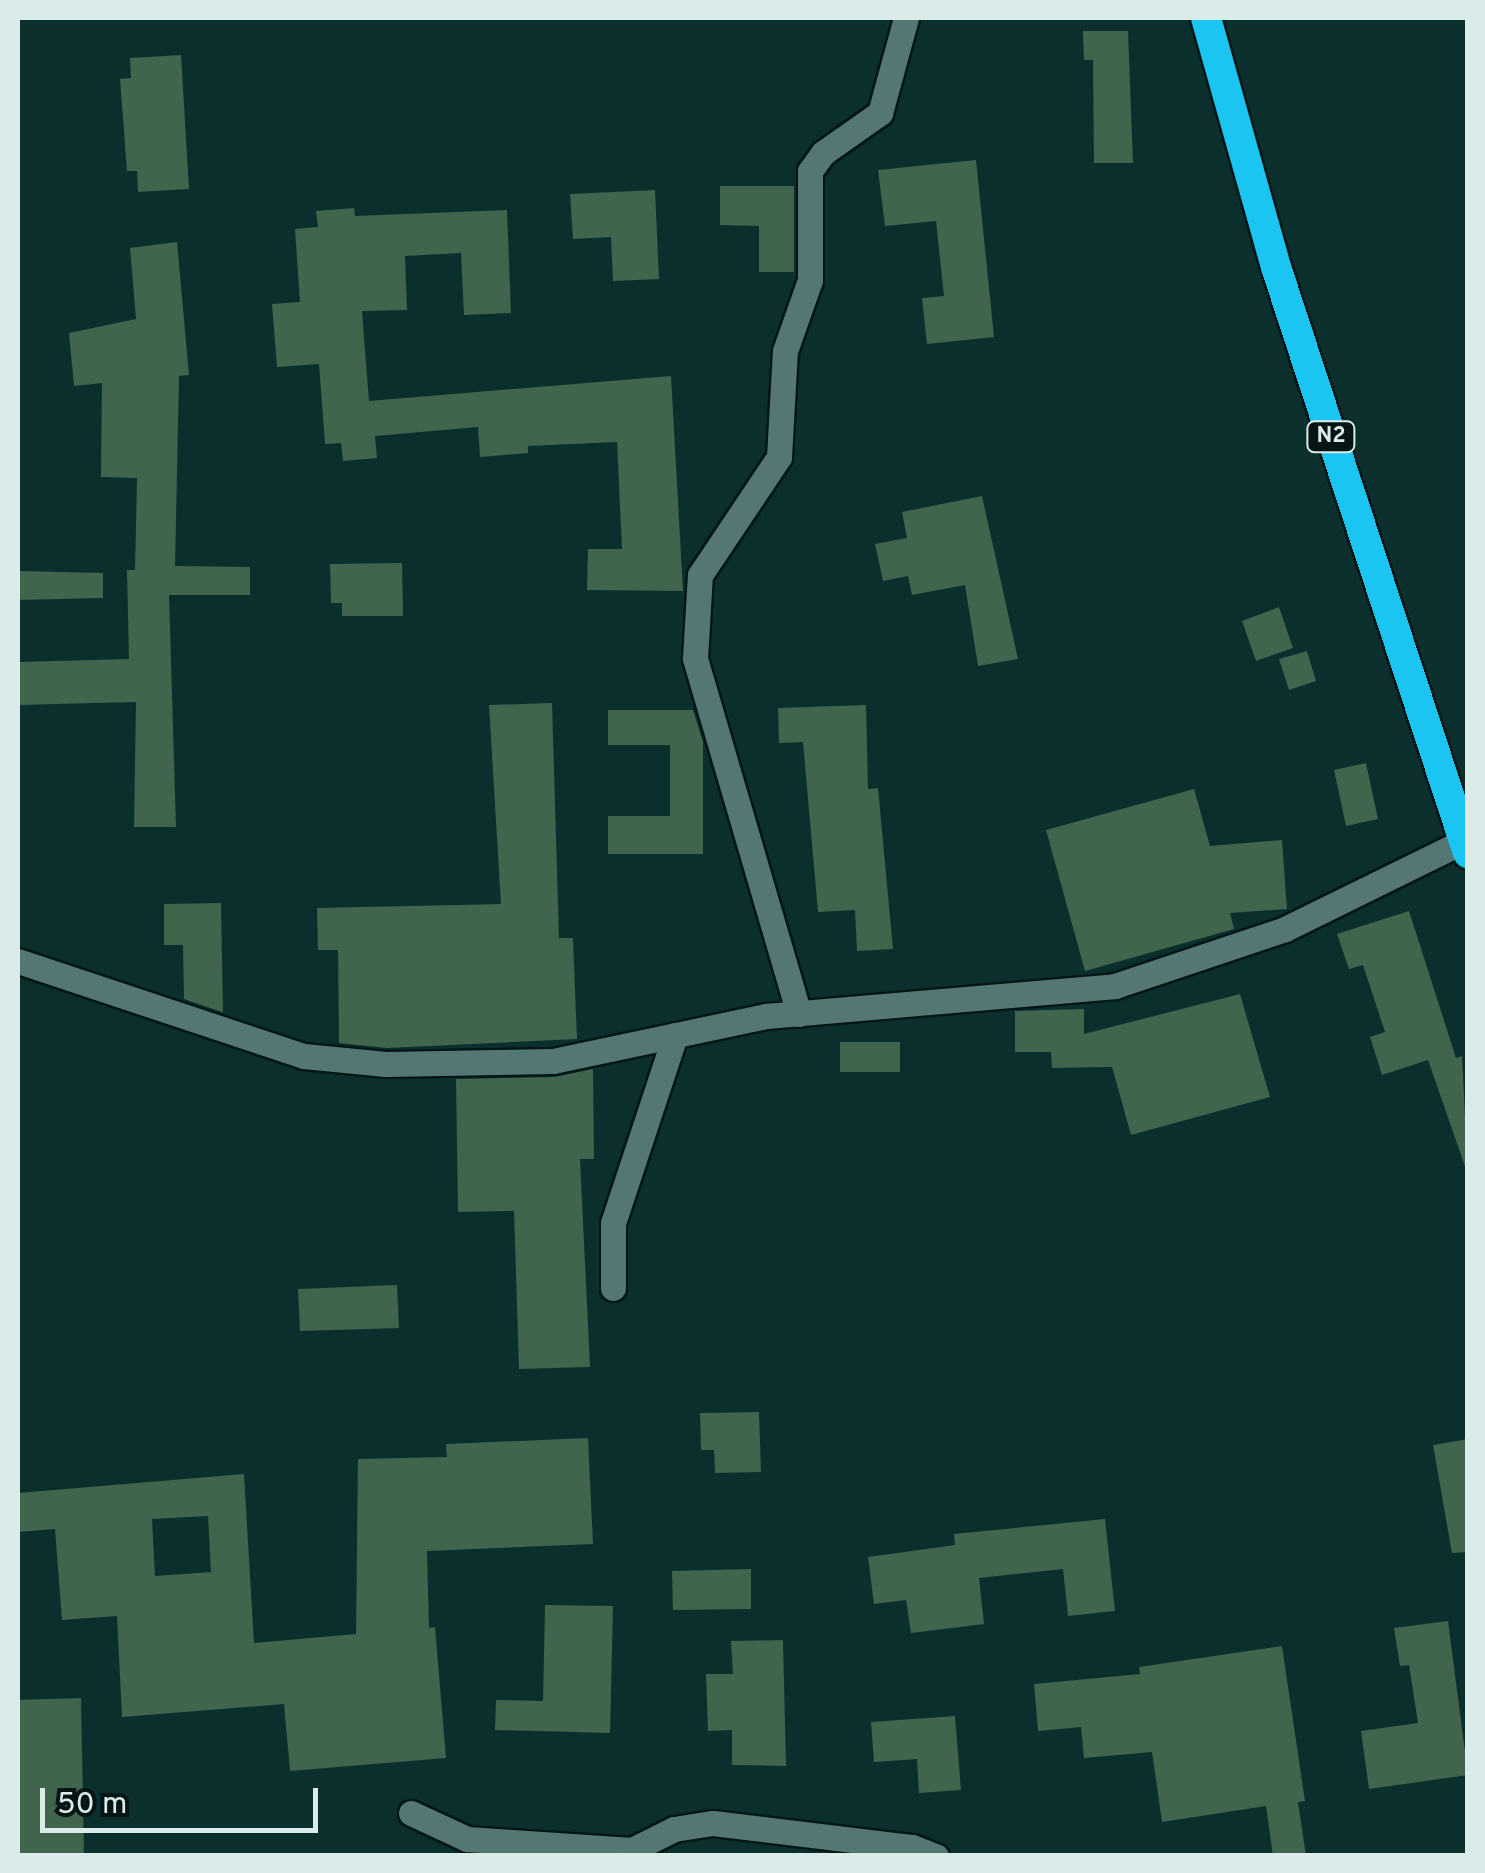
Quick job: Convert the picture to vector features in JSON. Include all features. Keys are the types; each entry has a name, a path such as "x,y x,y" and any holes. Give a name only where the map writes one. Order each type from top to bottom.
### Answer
{"highway":[{"name":"N2","path":"1206,18 1276,267 1466,847"}],"street":[{"path":"799,1014 695,658 700,575 779,457 786,351 810,280 810,171 823,154 880,113 906,18"},
{"path":"18,961 304,1056 386,1064 553,1060 799,1014 1115,986 1285,929 1466,847"},
{"path":"613,1288 613,1223 675,1035"},
{"path":"412,1813 467,1839 631,1853 674,1829 713,1823 912,1846 936,1856"}],"building":[{"path":"1083,31 1128,31 1133,163 1094,163 1093,60 1084,60"},
{"path":"181,55 189,189 138,192 137,171 127,171 120,79 131,78 130,58"},
{"path":"976,160 994,337 927,344 922,298 944,296 936,221 885,226 878,170"},
{"path":"720,186 794,186 794,272 759,272 759,226 720,225"},
{"path":"655,190 659,279 613,281 611,237 573,239 570,194"},
{"path":"354,208 355,216 507,210 511,313 464,315 461,253 405,256 407,310 362,311 369,401 671,376 683,591 587,590 588,549 622,549 617,442 528,446 528,453 480,457 478,427 375,436 377,458 343,461 341,443 325,444 319,364 277,367 272,304 300,302 295,229 318,227 316,211"},
{"path":"177,242 189,375 179,376 175,566 250,567 250,595 169,595 176,827 134,827 136,702 18,705 18,662 129,659 127,570 135,570 137,478 101,477 102,383 74,386 69,333 136,319 130,248"},
{"path":"982,496 1018,659 978,666 965,585 912,595 908,576 883,581 875,544 907,538 902,512"},
{"path":"402,563 403,616 342,616 342,603 331,603 330,564"},
{"path":"18,571 103,573 103,598 18,600"},
{"path":"1279,607 1293,648 1256,661 1242,621"},
{"path":"1307,651 1316,681 1289,690 1279,659"},
{"path":"552,703 559,938 573,938 577,1039 387,1048 339,1043 338,950 318,950 317,908 501,904 489,705"},
{"path":"866,705 868,789 878,788 893,949 857,951 855,910 818,912 803,742 779,743 778,708"},
{"path":"608,710 693,710 703,742 703,854 608,854 608,816 670,816 670,745 608,745"},
{"path":"1366,763 1378,819 1346,826 1334,770"},
{"path":"1194,789 1210,846 1282,840 1287,909 1230,913 1234,929 1085,971 1046,830"},
{"path":"221,903 223,1012 184,999 183,945 164,945 164,904"},
{"path":"1409,911 1456,1058 1462,1056 1468,1175 1428,1060 1382,1075 1370,1037 1385,1032 1363,965 1349,969 1337,934"},
{"path":"1240,994 1270,1097 1131,1135 1112,1067 1052,1068 1051,1052 1015,1052 1015,1011 1084,1009 1084,1034"},
{"path":"840,1042 900,1042 900,1072 840,1072"},
{"path":"593,1069 594,1159 580,1159 590,1367 519,1369 514,1211 458,1212 456,1079 554,1077"},
{"path":"397,1285 399,1328 300,1331 298,1289"},
{"path":"759,1412 761,1472 715,1473 714,1450 701,1450 700,1413"},
{"path":"588,1438 593,1544 427,1551 429,1628 435,1627 446,1758 290,1771 284,1704 122,1717 117,1616 62,1620 55,1529 18,1532 18,1493 244,1474 254,1643 356,1634 358,1459 447,1457 446,1444","holes":["208,1516 211,1572 155,1576 152,1519"]},
{"path":"1468,1439 1468,1552 1452,1553 1433,1445"},
{"path":"1105,1519 1115,1611 1068,1616 1063,1569 979,1578 984,1624 911,1633 906,1600 874,1604 868,1557 955,1545 954,1534"},
{"path":"751,1569 751,1609 673,1610 672,1571"},
{"path":"545,1605 613,1606 610,1733 495,1730 496,1700 543,1701"},
{"path":"1448,1621 1468,1775 1369,1789 1361,1731 1418,1723 1409,1665 1400,1666 1394,1628"},
{"path":"783,1640 786,1766 732,1765 732,1730 708,1731 706,1674 733,1674 731,1641"},
{"path":"1282,1646 1305,1801 1298,1802 1306,1856 1273,1856 1266,1806 1162,1822 1152,1752 1084,1758 1081,1727 1038,1731 1034,1684 1140,1674 1139,1667"},
{"path":"81,1698 84,1856 18,1856 18,1700"},
{"path":"955,1716 961,1790 919,1793 917,1759 874,1762 871,1722"}]}
